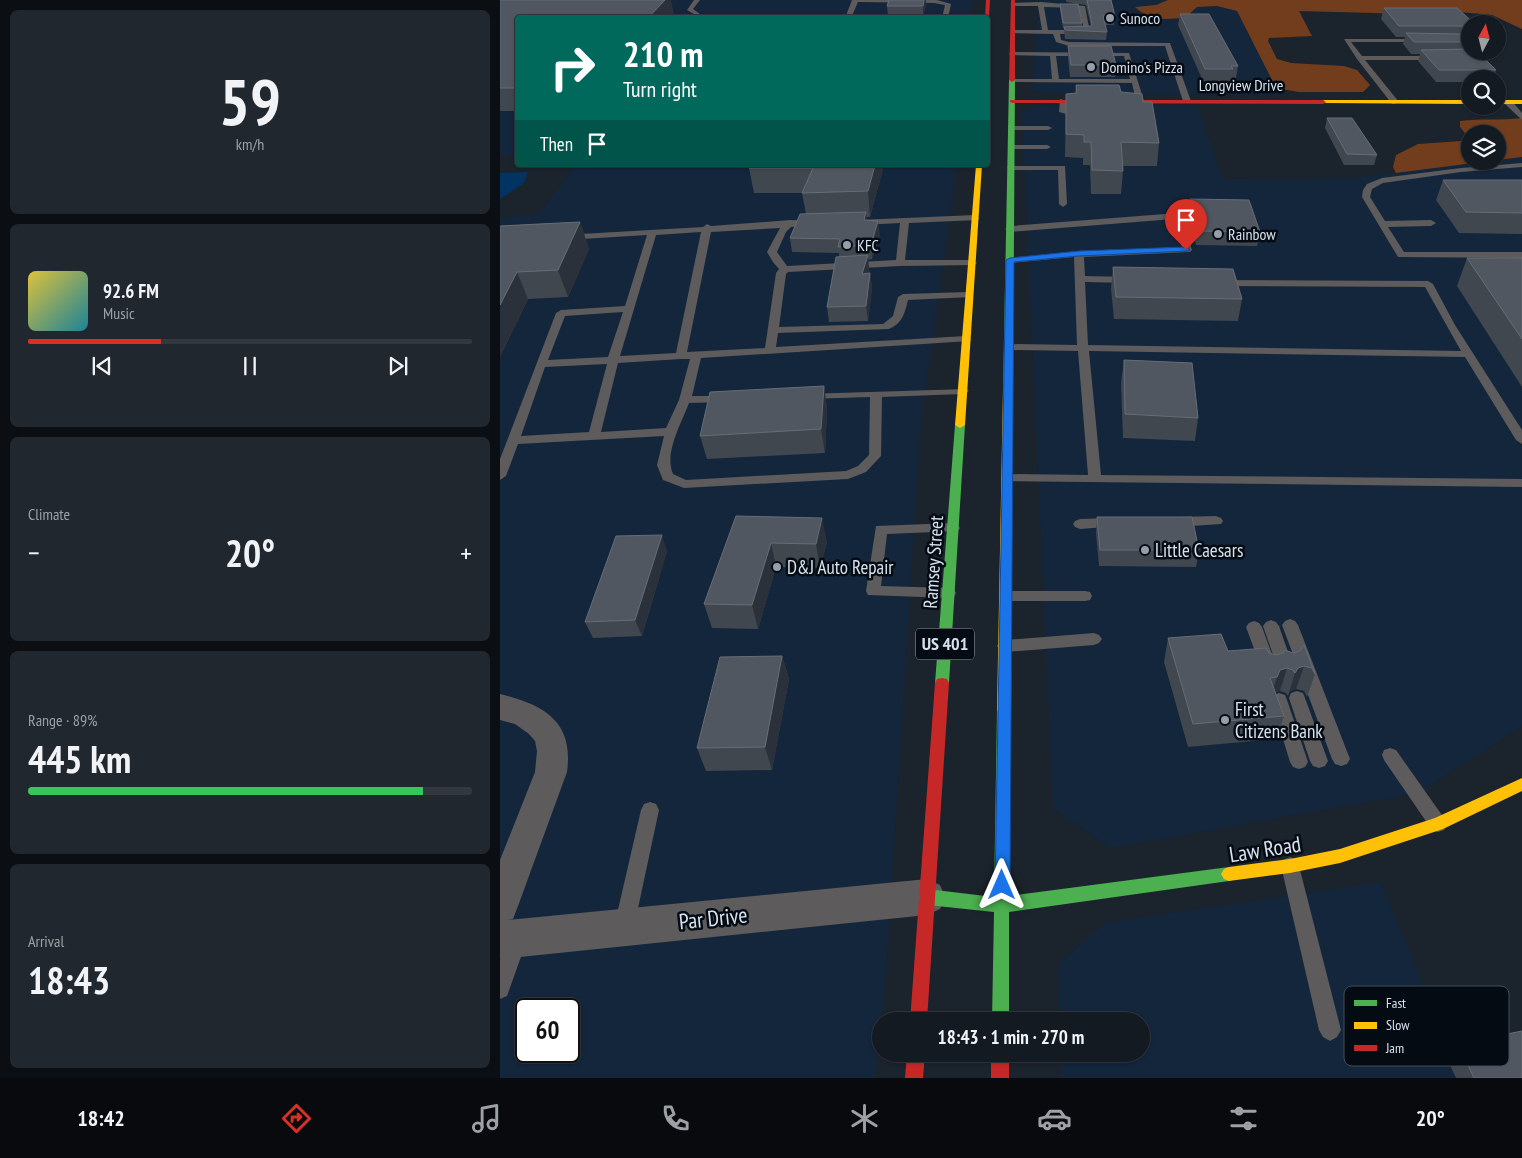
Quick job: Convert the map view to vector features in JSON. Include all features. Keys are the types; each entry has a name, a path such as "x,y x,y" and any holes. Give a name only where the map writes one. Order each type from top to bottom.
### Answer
{"main road":[{"path":"987,15 988,0"},
{"path":"1000,1012 1013,2"},
{"name":"Longview Drive","path":"1012,101 1063,107 1123,106 1140,101 1461,102"},
{"path":"1506,102 1522,102"},
{"name":"Ramsey Street","path":"919,1012 963,391 968,296 979,167"},
{"name":"Law Road","path":"927,897 1002,905 1290,866 1340,856 1438,824 1494,799 1522,784"},
{"path":"914,1078 915,1062"},
{"path":"1000,1062 1000,1078"}],"street":[{"path":"500,708 522,713 537,721 545,730 553,749 551,772 500,906"},
{"name":"Par Drive","path":"509,939 927,897"}],"lane":[{"path":"696,15 690,10 697,0"},
{"path":"849,15 855,1 934,1 948,4 946,15"},
{"path":"1012,32 1088,32 1082,6 1051,2 1042,4 1013,2"},
{"path":"1042,4 1045,32"},
{"path":"1056,32 1058,41 1070,44 1168,44 1187,101"},
{"path":"1395,102 1346,40 1431,41"},
{"path":"1012,54 1072,57"},
{"path":"1054,56 1128,54 1140,101"},
{"path":"1054,56 1056,81"},
{"path":"1081,57 1128,57"},
{"path":"1359,58 1449,58"},
{"path":"1012,81 1134,81"},
{"path":"1506,105 1522,118"},
{"path":"1011,128 1048,128"},
{"path":"1011,147 1047,147"},
{"path":"1522,165 1382,181 1371,184 1366,190 1366,198 1401,255 1522,254"},
{"path":"1011,168 1062,168 1062,204"},
{"path":"1010,229 1178,216 1186,250 1079,254 1010,260"},
{"path":"848,222 975,218"},
{"path":"900,263 905,220"},
{"path":"553,237 707,227 828,222"},
{"path":"1382,224 1431,223"},
{"path":"785,269 776,260 772,252 782,231 790,224"},
{"path":"681,356 707,227"},
{"path":"594,436 613,360 653,231"},
{"path":"1079,254 1083,348 1095,478"},
{"path":"770,350 781,273 785,269 900,263 972,262"},
{"path":"1080,279 1139,280"},
{"path":"1208,282 1428,284 1522,440"},
{"path":"773,330 884,327 898,319 903,297 968,296"},
{"path":"500,476 561,313 629,309"},
{"path":"541,364 966,339"},
{"path":"1009,347 1469,354"},
{"path":"696,355 685,400 671,432 663,466 668,476 684,484 848,475 862,469 875,456 876,394"},
{"path":"800,396 963,391"},
{"path":"685,400 742,398"},
{"path":"513,440 671,432"},
{"path":"1007,478 1522,483"},
{"path":"1158,522 1216,521"},
{"path":"1080,524 1128,523"},
{"path":"948,593 873,591 881,530 953,528"},
{"path":"1006,596 1085,596"},
{"path":"1290,625 1341,759"},
{"path":"1271,626 1286,669"},
{"path":"1254,627 1269,671"},
{"path":"1005,646 1094,639"},
{"path":"1297,698 1319,761"},
{"path":"1279,700 1299,762"},
{"path":"1390,755 1438,824"},
{"path":"624,927 650,810"},
{"path":"1290,866 1330,1030"},
{"path":"500,989 509,939"}],"shaded area":[{"path":"500,0 973,0 971,15 515,15 515,155 500,155"},
{"path":"1039,0 1168,0 1156,5 1145,5 1191,14 1197,7 1217,6 1237,11 1276,88 1277,95 1050,94 1032,90"},
{"path":"1168,0 1522,0 1522,29 1506,22 1506,15 1416,8 1403,9 1409,14 1299,11 1312,36 1269,38 1268,41 1277,59 1291,63 1344,66 1357,70 1370,85 1363,92 1299,92 1276,88 1237,11 1217,6 1197,7 1185,18 1164,19 1146,15 1135,7 1156,5"},
{"path":"1042,105 1198,106 1223,179 1352,178 1461,165 1461,170 1506,170 1506,159 1522,157 1522,726 1418,793 1111,848 1053,809 1022,112"},
{"path":"1522,118 1522,157 1506,159 1506,125 1461,125 1461,128 1460,127 1460,121"},
{"path":"1461,141 1461,165 1396,173 1393,167 1396,155 1418,144"},
{"path":"574,167 957,167 921,419 886,976 882,1012 872,1012 872,1062 877,1062 875,1078 500,1078 500,218 538,215"},
{"path":"1381,882 1424,986 1344,986 1344,1066 1457,1066 1462,1078 1061,1078 1060,1062 1150,1062 1150,1012 1059,1012 1058,965 1104,923"}],"water":[{"path":"528,172 524,183 500,199 500,173"}],"building":[{"path":"500,0 665,0 651,15 515,15 515,88 500,88"},
{"path":"889,0 924,0 923,6 887,6"},
{"path":"1087,0 1111,0 1115,16 1103,16 1107,32 1065,30 1064,27 1091,26"},
{"path":"1060,4 1078,4 1082,23 1063,23"},
{"path":"1384,8 1457,8 1465,15 1461,15 1461,26 1399,26"},
{"path":"1180,14 1209,14 1238,66 1231,66 1233,69 1205,69"},
{"path":"1406,33 1461,34 1461,42 1414,42"},
{"path":"1068,46 1111,46 1116,65 1071,65"},
{"path":"1461,49 1461,60 1486,60 1496,70 1439,70 1421,50"},
{"path":"1076,85 1119,85 1121,92 1142,94 1143,102 1152,102 1159,143 1121,142 1123,171 1092,170 1091,142 1084,142 1084,135 1066,134 1066,94 1077,93"},
{"path":"1327,118 1352,118 1377,155 1347,154"},
{"path":"874,167 868,191 802,193 813,168 749,168"},
{"path":"1443,180 1522,180 1522,213 1466,212"},
{"path":"1190,199 1249,200 1260,232 1198,231"},
{"path":"866,212 864,220 878,221 871,245 838,247 840,239 790,238 800,214"},
{"path":"580,222 558,270 517,272 500,305 500,226"},
{"path":"868,255 862,274 870,273 866,306 827,307 836,257"},
{"path":"1467,258 1522,258 1522,339"},
{"path":"1113,267 1233,269 1242,299 1116,297"},
{"path":"1124,360 1192,363 1198,418 1125,414"},
{"path":"824,386 821,429 700,436 710,392"},
{"path":"736,516 822,518 816,544 771,543 752,605 704,604"},
{"path":"1097,517 1192,517 1199,550 1100,550"},
{"path":"662,535 635,620 585,622 616,536"},
{"path":"1221,634 1228,651 1266,648 1269,653 1276,655 1283,653 1285,650 1293,653 1300,651 1304,645 1315,674 1312,668 1304,666 1298,668 1295,673 1287,668 1280,670 1277,677 1270,678 1284,716 1193,724 1168,638"},
{"path":"782,656 765,747 697,748 720,657"},
{"path":"1522,1031 1522,1078 1474,1078 1468,1066 1509,1066 1509,1034"}],"traffic: fast":[{"path":"1008,389 1012,80"},
{"path":"942,683 960,425"},
{"path":"1000,1012 1004,710"},
{"path":"927,897 1002,905 1229,874"}],"traffic: slow":[{"path":"1323,102 1461,102"},
{"path":"1506,102 1522,102"},
{"path":"960,425 979,167"},
{"path":"1004,710 1008,389"},
{"path":"1229,874 1290,866 1340,856 1438,824 1494,799 1522,784"}],"traffic: jam":[{"path":"987,15 988,0"},
{"path":"1012,80 1013,0"},
{"path":"1012,101 1323,102"},
{"path":"919,1012 942,683"},
{"path":"914,1078 915,1062"},
{"path":"1000,1062 1000,1078"}],"place":[{"name":"Sunoco","path":"1110,18"},
{"name":"Domino's Pizza","path":"1091,67"},
{"name":"Rainbow","path":"1218,234"},
{"name":"KFC","path":"847,245"},
{"name":"Little Caesars","path":"1145,550"},
{"name":"D&J Auto Repair","path":"777,567"},
{"name":"First Citizens Bank","path":"1225,720"}],"route":[{"path":"1002,885 1010,260 1079,254 1186,250"}]}
